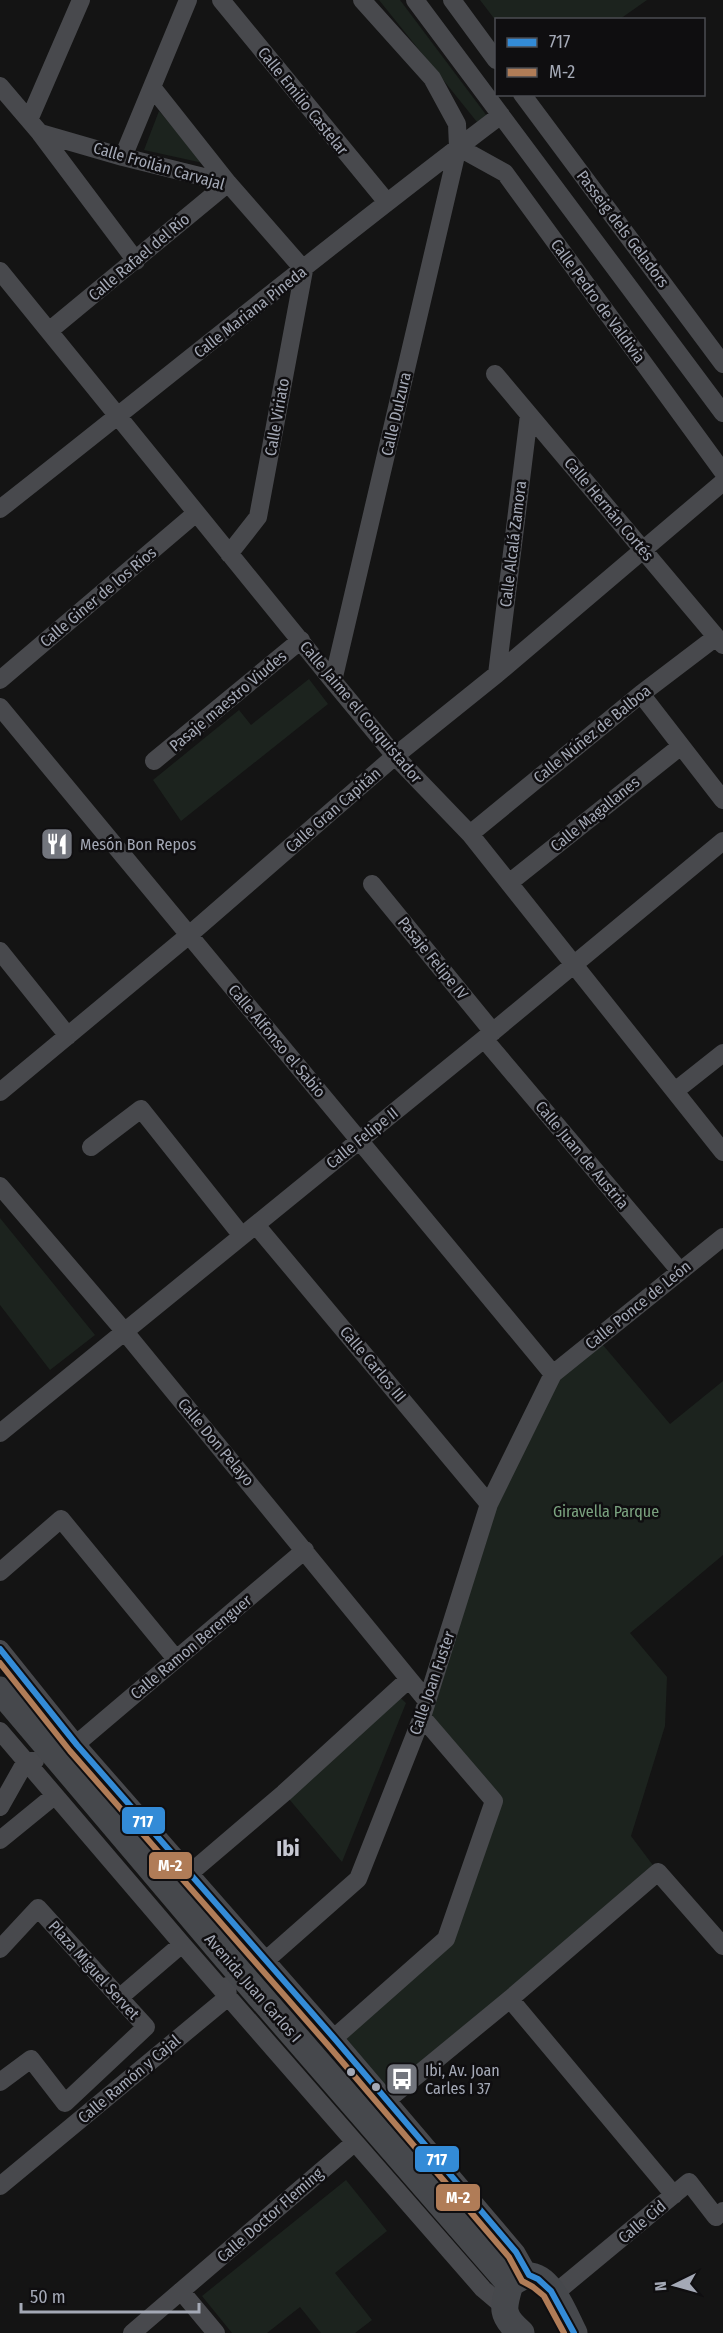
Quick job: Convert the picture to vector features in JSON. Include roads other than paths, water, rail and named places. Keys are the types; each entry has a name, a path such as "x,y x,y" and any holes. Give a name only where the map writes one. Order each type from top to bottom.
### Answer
{"main road":[{"name":"Avenida Juan Carlos I","path":"0,1689 67,1752 226,1957 380,2133 512,2309 545,2282 574,2333"}],"street":[{"path":"34,127 81,0"},
{"path":"123,157 188,0"},
{"name":"Calle Emilio Castelar","path":"221,0 386,201"},
{"path":"362,0 432,78 457,124 458,147"},
{"path":"415,0 723,413"},
{"path":"452,0 495,59"},
{"path":"0,86 136,261"},
{"path":"152,87 228,183"},
{"name":"Passeig dels Geladors","path":"523,96 723,364"},
{"name":"Calle Mariana Pineda","path":"0,509 304,270 386,201 501,115"},
{"name":"Calle Froilán Carvajal","path":"34,127 123,157 228,183 304,270"},
{"name":"Calle Pedro de Valdivia","path":"458,147 505,173 723,472"},
{"name":"Calle Dulzura","path":"333,681 458,147"},
{"name":"Calle Rafael del Río","path":"49,331 228,183"},
{"name":"Calle Viriato","path":"229,554 258,517 304,270"},
{"name":"Calle Jaime el Conquistador","path":"0,271 195,514 395,756 470,834 723,1152"},
{"name":"Calle Hernán Cortés","path":"495,374 720,641"},
{"name":"Calle Alcalá Zamora","path":"497,674 529,415"},
{"name":"Calle Gran Capitán","path":"0,1092 189,935 395,756 497,674 723,482"},
{"name":"Calle Giner de los Ríos","path":"0,680 195,514"},
{"name":"Pasaje maestro Viudes","path":"154,762 301,640"},
{"name":"Calle Núñez de Balboa","path":"470,834 641,694 720,641"},
{"path":"641,694 723,800"},
{"name":"Calle Alfonso el Sabio","path":"0,707 553,1374"},
{"name":"Calle Magallanes","path":"509,883 681,746"},
{"name":"Calle Felipe II","path":"0,1433 489,1035 723,841"},
{"name":"Pasaje Felipe IV","path":"372,884 489,1035"},
{"path":"0,951 68,1036"},
{"name":"Calle Juan de Austria","path":"489,1035 680,1271"},
{"path":"675,1091 723,1053"},
{"name":"Calle Carlos III","path":"91,1147 141,1108 489,1504"},
{"name":"Calle Don Pelayo","path":"0,1186 125,1332 409,1679 424,1709 494,1802 446,1939 334,2038"},
{"name":"Calle Ponce de León","path":"553,1374 723,1237"},
{"name":"Calle Joan Fuster","path":"265,1961 358,1880 424,1709 489,1504 553,1374"},
{"path":"0,1572 61,1519 177,1659"},
{"name":"Calle Ramon Berenguer","path":"67,1752 305,1550"},
{"name":"Avenida Juan Carlos I","path":"0,1649 67,1752 189,1874 334,2038 516,2252 512,2309"},
{"path":"189,1874 284,1793 409,1679"},
{"name":"Avenida Juan Carlos I","path":"0,1731 354,2143 483,2289 512,2309"},
{"path":"0,1807 26,1761 67,1752"},
{"path":"0,1840 54,1796"},
{"path":"386,2101 510,1999 658,1872 723,1946"},
{"name":"Plaza Miguel Servet","path":"0,1949 38,1908 146,2027 65,2103 31,2059 0,2082"},
{"path":"119,1998 182,1944"},
{"path":"226,1957 228,1997"},
{"name":"Calle Ramón y Cajal","path":"0,2187 228,1997"},
{"path":"510,1999 674,2194"},
{"path":"379,2170 380,2133"},
{"name":"Calle Doctor Fleming","path":"132,2333 354,2143"},
{"name":"Calle Cid","path":"554,2295 689,2182 721,2217"},
{"path":"181,2291 216,2333"}],"place":[{"name":"Mesón Bon Repos","path":"57,844"},
{"name":"Ibi, Av. Joan Carles I 37","path":"402,2079"}],"district":[{"name":"Ibi","path":"288,1848"}],"park label":[{"name":"Giravella Parque","path":"606,1511"}]}
